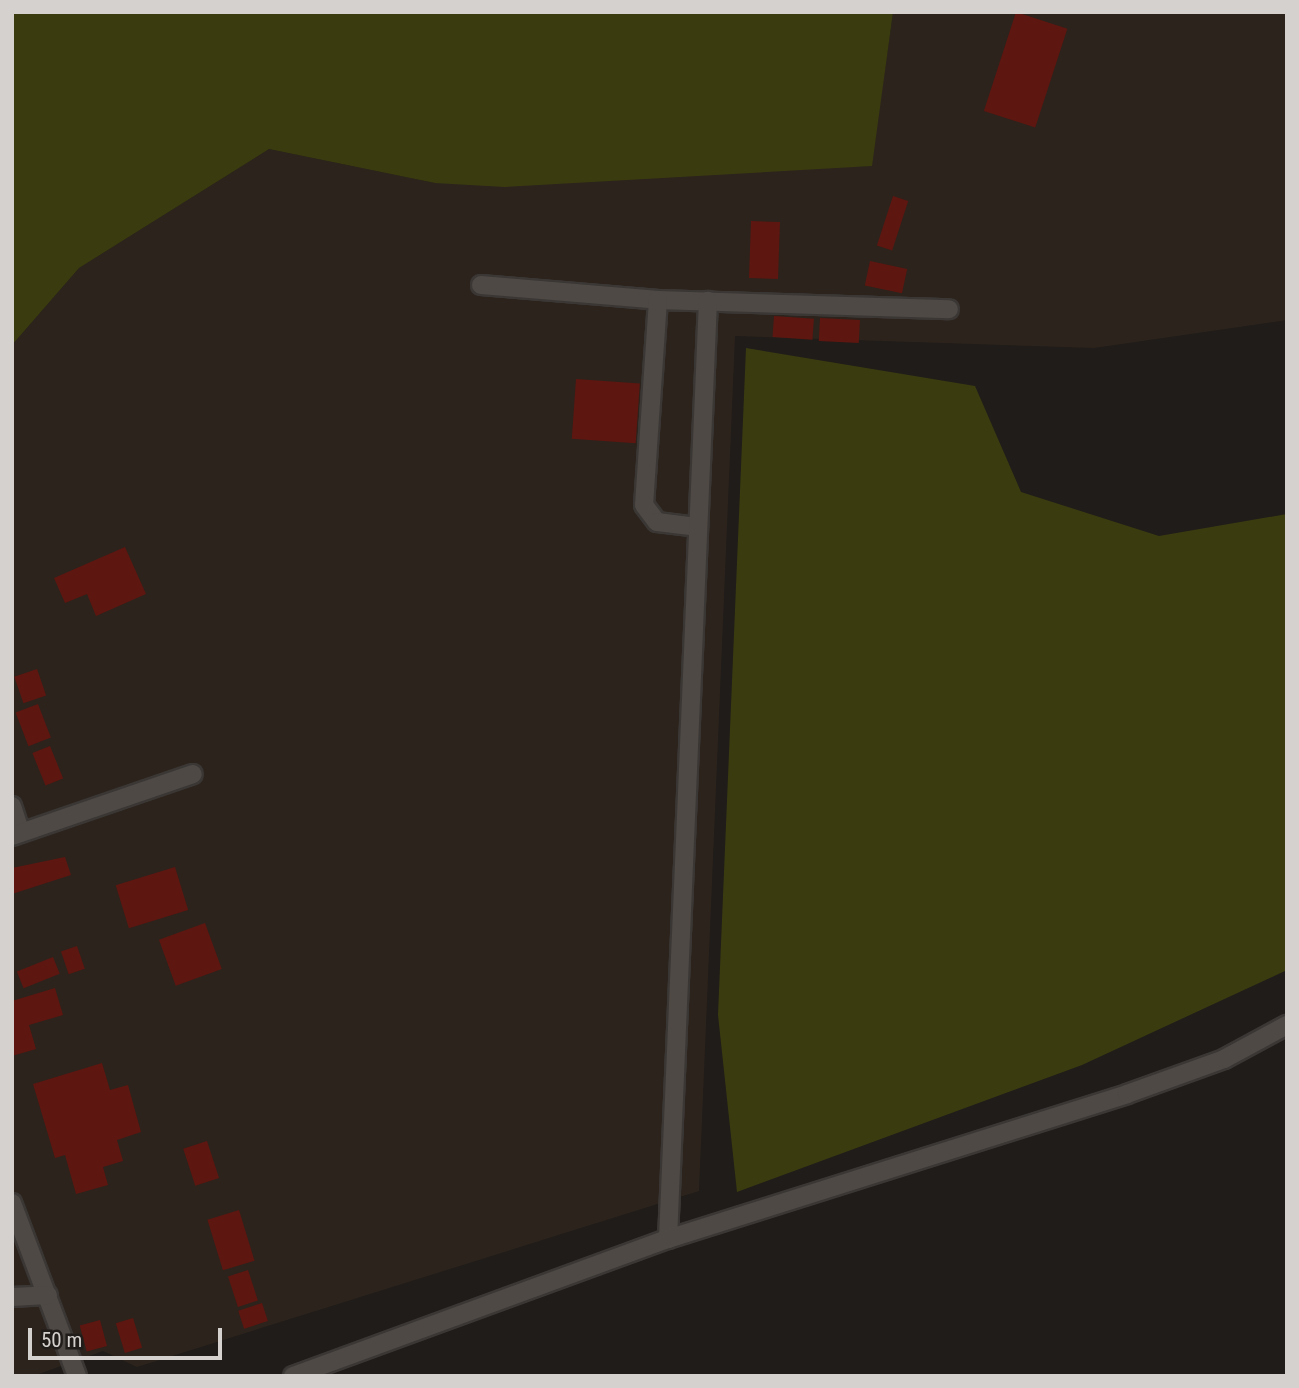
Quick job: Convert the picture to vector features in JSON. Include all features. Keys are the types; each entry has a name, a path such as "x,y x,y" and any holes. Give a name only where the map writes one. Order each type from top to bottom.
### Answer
{"lane":[{"path":"481,285 658,300 949,309"},
{"path":"658,300 644,505 657,522 695,527"},
{"path":"668,1239 695,527 708,301"},
{"path":"12,806 17,835 193,774"},
{"path":"293,1376 668,1239 1127,1094 1224,1059 1287,1025"},
{"path":"12,1203 77,1376"},
{"path":"12,1297 48,1295"}],"shaded area":[{"path":"12,12 893,12 872,166 505,187 435,183 269,149 79,268 12,345"},
{"path":"893,12 1287,12 1287,320 1094,348 735,336 699,1191 137,1367 103,1351 33,1376 12,1376 12,345 79,268 269,149 435,183 871,166"},
{"path":"746,348 975,386 1021,492 1159,536 1287,514 1287,970 1082,1065 737,1192 718,1015"}],"building":[{"path":"1016,12 1067,29 1035,128 984,111"},
{"path":"893,196 908,201 892,250 877,245"},
{"path":"751,221 780,222 778,279 749,278"},
{"path":"870,261 907,269 902,293 865,285"},
{"path":"774,316 814,319 812,340 773,337"},
{"path":"820,318 860,320 859,343 819,341"},
{"path":"576,379 640,383 636,443 572,439"},
{"path":"125,547 146,594 96,616 87,594 65,603 54,578"},
{"path":"37,669 46,695 23,703 14,677"},
{"path":"38,704 51,738 28,746 16,713"},
{"path":"50,746 63,778 45,786 32,753"},
{"path":"65,857 71,875 12,894 12,868"},
{"path":"175,867 188,910 129,928 116,885"},
{"path":"205,923 222,969 176,986 159,940"},
{"path":"77,946 85,969 69,974 61,952"},
{"path":"53,957 60,974 24,988 17,972"},
{"path":"55,988 63,1015 29,1025 36,1049 12,1056 12,1001"},
{"path":"102,1063 110,1090 128,1085 141,1132 117,1140 123,1161 103,1167 108,1185 76,1194 65,1155 55,1158 33,1084"},
{"path":"207,1141 219,1178 195,1186 183,1149"},
{"path":"239,1210 254,1261 223,1270 207,1220"},
{"path":"248,1270 258,1300 238,1307 228,1276"},
{"path":"262,1303 268,1321 244,1329 238,1311"},
{"path":"133,1318 142,1348 125,1353 116,1323"},
{"path":"100,1320 107,1346 87,1352 80,1325"}]}
